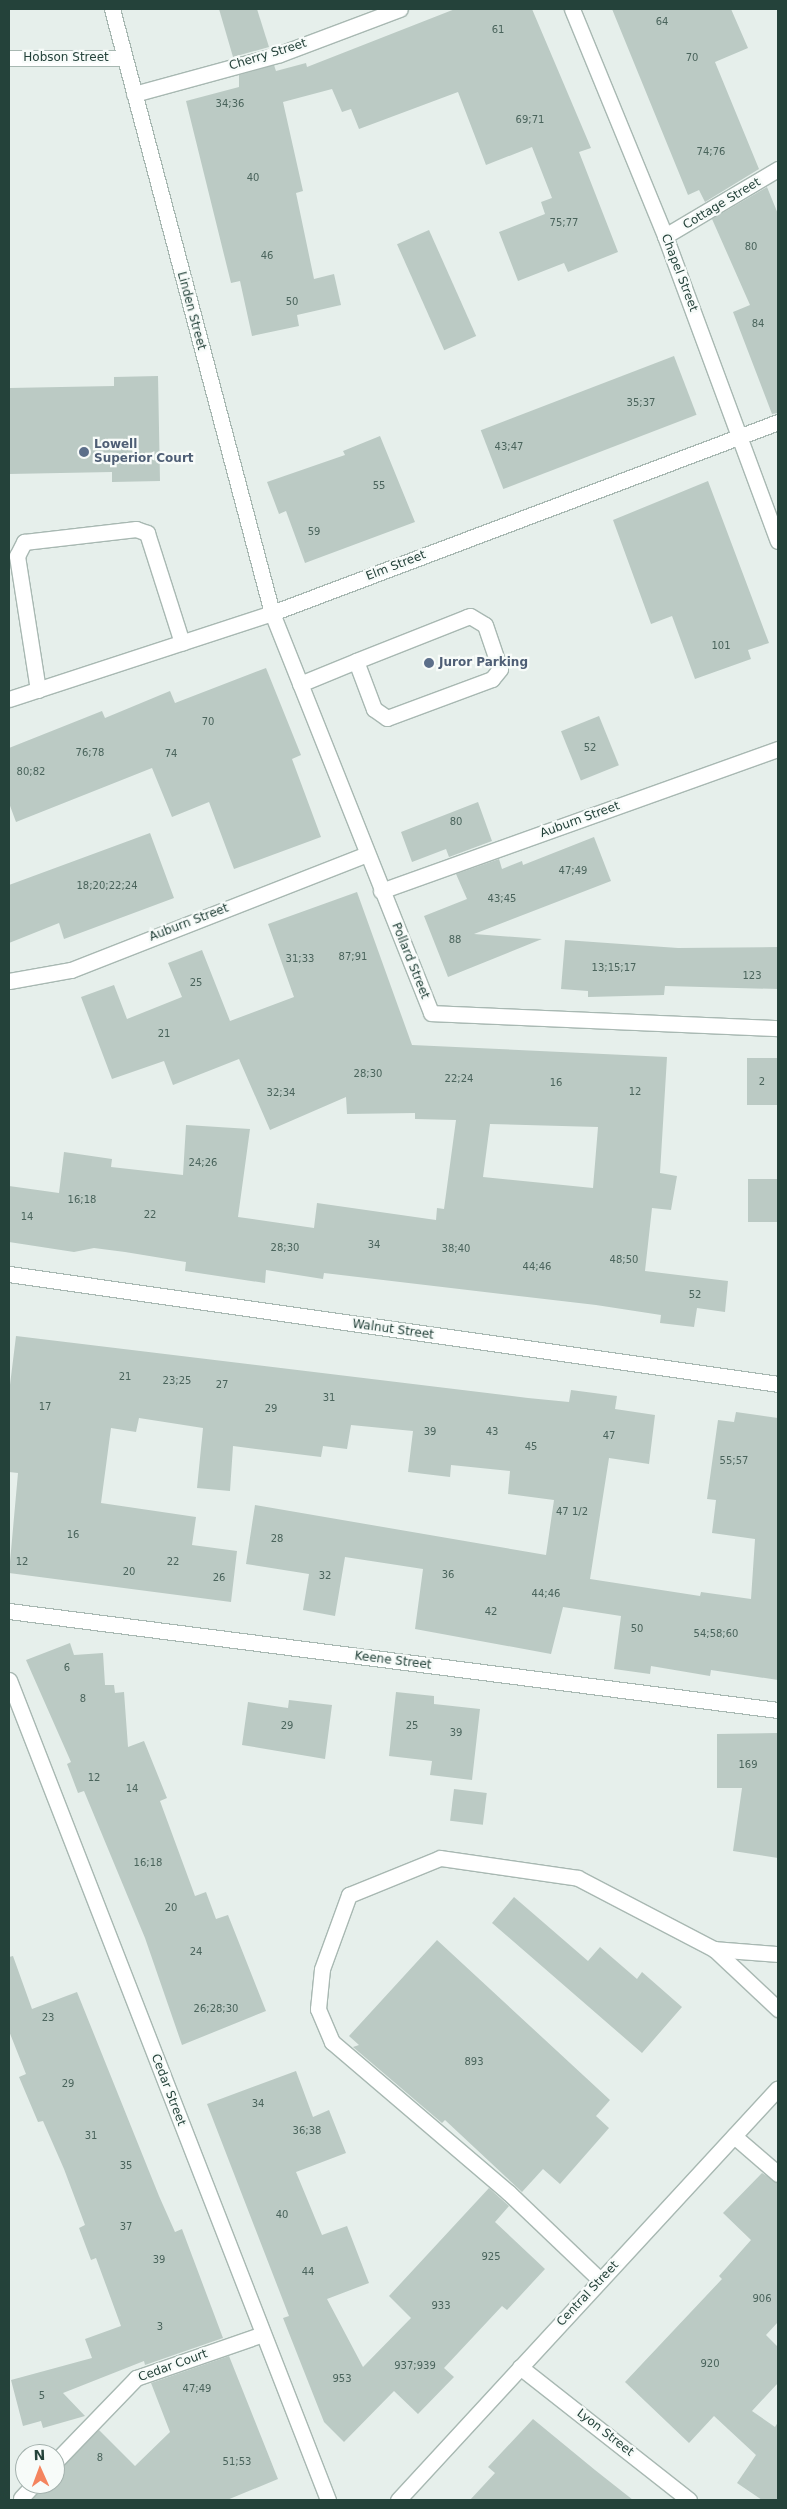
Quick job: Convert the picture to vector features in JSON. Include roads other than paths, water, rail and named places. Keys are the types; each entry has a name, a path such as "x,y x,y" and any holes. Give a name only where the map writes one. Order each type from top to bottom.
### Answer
{"street":[{"name":"Linden Street","path":"112,9 272,613"},
{"name":"Cherry Street","path":"134,94 280,54 400,9"},
{"name":"Chapel Street","path":"572,9 665,236 741,436 778,541"},
{"name":"Hobson Street","path":"9,58 124,58"},
{"name":"Cottage Street","path":"665,236 778,169"},
{"name":"Elm Street","path":"9,699 272,613 778,422"},
{"path":"38,690 17,556 24,542 146,532 182,642"},
{"name":"Pollard Street","path":"272,613 431,1013 778,1028"},
{"path":"300,684 472,616 485,625 500,669 492,679 387,718 374,709 356,662"},
{"name":"Auburn Street","path":"382,890 778,749"},
{"name":"Auburn Street","path":"9,981 71,970 367,854"},
{"name":"Walnut Street","path":"9,1274 778,1384"},
{"name":"Keene Street","path":"9,1611 778,1710"},
{"name":"Cedar Street","path":"9,1680 328,2500"},
{"path":"600,2280 509,2193 332,2042 318,2009 322,1969 349,1895 440,1858 578,1878 714,1949 778,2009"},
{"path":"714,1949 778,1954"},
{"name":"Central Street","path":"398,2500 778,2088"},
{"path":"734,2136 778,2174"},
{"name":"Cedar Court","path":"65,2452 136,2378 262,2334"},
{"name":"Lyon Street","path":"520,2367 689,2500"},
{"path":"21,2498 25,2494"}],"place":[{"name":"Lowell Superior Court","path":"84,452"},
{"name":"Juror Parking","path":"429,663"}]}
